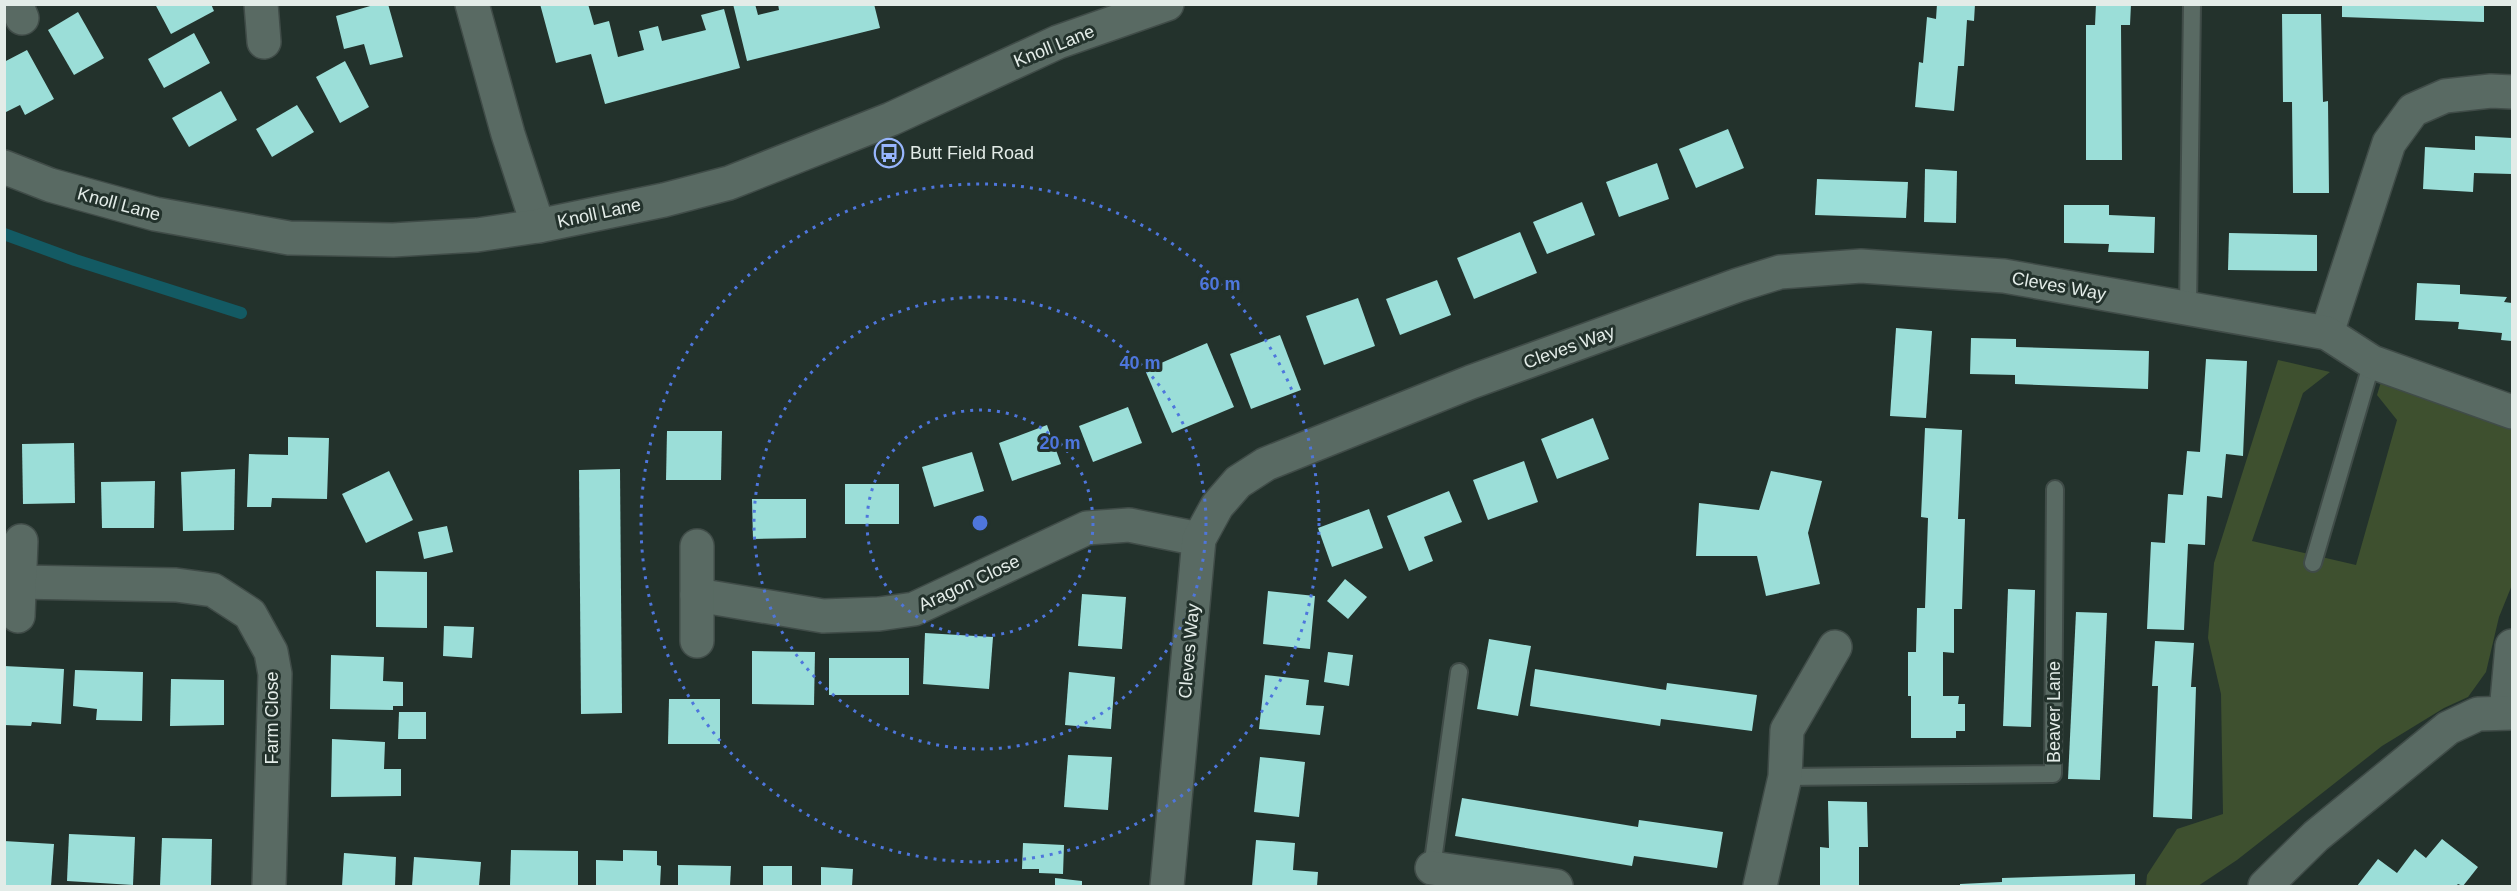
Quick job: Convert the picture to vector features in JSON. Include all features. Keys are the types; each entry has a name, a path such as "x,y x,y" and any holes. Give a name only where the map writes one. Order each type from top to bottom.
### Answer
{"street":[{"path":"261,4 264,42"},
{"path":"472,4 508,134 538,226"},
{"name":"Knoll Lane","path":"4,167 50,185 155,214 289,238 393,240 477,235 538,226 663,200 729,183 891,119 1058,42 1167,4"},
{"path":"2327,333 2389,143 2414,110 2445,96 2492,91 2512,92"},
{"name":"Cleves Way","path":"1167,886 1199,539 1217,506 1238,482 1266,464 1471,382 1780,272 1821,267 1883,266 2004,276 2327,333 2372,362 2512,412"},
{"name":"Aragon Close","path":"697,595 823,616 879,614 914,609 1087,528 1129,525 1199,539"},
{"path":"697,546 697,641"},
{"path":"16,556 18,616"},
{"name":"Farm Close","path":"16,556 213,590 250,614 271,652 274,674 269,886"},
{"path":"2265,886 2316,836 2448,728 2478,714 2509,712 2512,646"},
{"path":"1760,886 1785,777 1787,730 1835,647"},
{"path":"1432,868 1547,886"}],"lane":[{"path":"2188,309 2192,4"},
{"path":"2313,563 2372,362"},
{"name":"Beaver Lane","path":"1785,777 2054,774 2055,489"},
{"path":"1432,868 1459,672"}],"green space":[{"path":"2278,360 2330,372 2303,393 2252,541 2356,565 2397,420 2377,395 2381,382 2512,425 2512,585 2499,617 2486,672 2468,697 2444,708 2382,746 2237,860 2198,886 2146,886 2147,875 2177,829 2223,814 2221,694 2208,638 2214,563"}],"building":[{"path":"155,4 211,4 214,11 171,34"},
{"path":"377,4 388,4 403,57 370,65 364,44 344,49 336,16"},
{"path":"540,4 588,4 594,25 609,21 618,57 644,50 639,31 658,26 662,41 706,30 701,15 724,9 740,68 605,104 591,54 556,63"},
{"path":"733,4 755,4 758,15 779,10 778,4 874,4 880,28 747,61"},
{"path":"1937,4 1975,4 1974,21 1967,20 1964,66 1958,66 1954,111 1915,107 1919,62 1923,63 1927,17 1936,19"},
{"path":"2096,4 2131,4 2130,25 2121,25 2122,160 2086,160 2086,25 2095,25"},
{"path":"2342,4 2484,4 2484,22 2342,17"},
{"path":"78,12 104,58 74,75 48,30"},
{"path":"2282,14 2321,14 2323,102 2328,101 2329,193 2293,193 2292,102 2283,102"},
{"path":"194,33 210,63 164,88 148,59"},
{"path":"27,50 54,99 25,115 20,105 4,113 4,62"},
{"path":"345,61 369,107 340,123 316,77"},
{"path":"221,91 237,120 189,147 172,118"},
{"path":"297,105 314,132 272,157 256,129"},
{"path":"1728,129 1744,168 1696,188 1679,149"},
{"path":"2475,136 2512,138 2512,174 2474,173 2473,192 2423,189 2425,147 2475,150"},
{"path":"1657,163 1669,199 1619,217 1606,182"},
{"path":"1925,169 1957,171 1956,223 1924,222"},
{"path":"1817,179 1908,182 1906,218 1815,215"},
{"path":"1582,202 1595,235 1547,254 1533,222"},
{"path":"2064,205 2109,205 2109,215 2155,217 2154,253 2108,252 2109,244 2064,243"},
{"path":"1520,232 1537,273 1474,299 1457,258"},
{"path":"2229,233 2317,235 2317,271 2228,270"},
{"path":"1437,280 1451,315 1400,335 1386,299"},
{"path":"2417,283 2460,285 2460,294 2507,297 2504,302 2512,303 2512,341 2501,340 2502,333 2458,329 2459,322 2415,320"},
{"path":"1358,298 1375,346 1324,365 1306,316"},
{"path":"1896,328 1932,331 1926,418 1890,416"},
{"path":"1280,335 1301,390 1251,409 1230,354"},
{"path":"1971,338 2016,339 2016,347 2149,351 2148,389 2015,384 2015,375 1970,374"},
{"path":"1207,343 1234,407 1172,433 1145,370"},
{"path":"2206,359 2247,361 2243,456 2226,454 2222,498 2207,496 2205,545 2188,544 2184,630 2147,629 2151,542 2165,543 2168,494 2183,495 2187,451 2200,452"},
{"path":"1128,407 1142,443 1093,462 1079,426"},
{"path":"1593,418 1609,459 1557,479 1541,439"},
{"path":"1047,425 1061,464 1012,481 999,443"},
{"path":"1925,428 1962,430 1958,519 1965,519 1962,609 1954,609 1954,653 1943,652 1943,696 1959,696 1958,704 1965,704 1965,731 1956,731 1956,738 1911,738 1908,652 1916,652 1917,608 1925,608 1928,518 1921,517"},
{"path":"667,431 722,431 721,480 666,480"},
{"path":"288,437 329,438 327,499 272,498 271,507 247,507 249,454 288,455"},
{"path":"74,443 75,503 23,504 22,444"},
{"path":"972,452 984,491 934,507 922,467"},
{"path":"1524,461 1538,502 1488,520 1473,480"},
{"path":"235,469 234,530 183,531 181,472"},
{"path":"620,469 622,713 581,714 579,470"},
{"path":"389,471 413,520 366,543 342,494"},
{"path":"1771,471 1822,481 1808,533 1820,584 1766,596 1757,556 1696,556 1699,503 1759,510"},
{"path":"155,481 154,528 102,528 101,482"},
{"path":"845,484 899,484 899,524 845,524"},
{"path":"1449,491 1462,522 1424,537 1433,561 1409,571 1387,516"},
{"path":"752,499 806,499 806,538 753,539"},
{"path":"1369,509 1383,548 1332,567 1318,528"},
{"path":"447,526 453,552 424,559 418,532"},
{"path":"376,571 427,572 427,628 376,627"},
{"path":"1345,579 1367,597 1348,619 1327,601"},
{"path":"2008,589 2035,590 2031,727 2003,726"},
{"path":"1268,591 1315,596 1310,649 1263,644"},
{"path":"1082,594 1126,597 1122,649 1078,646"},
{"path":"2076,612 2107,613 2100,780 2068,779"},
{"path":"444,626 474,627 472,658 443,656"},
{"path":"925,633 993,637 989,689 923,684"},
{"path":"1489,639 1531,646 1518,716 1477,709"},
{"path":"2155,641 2194,643 2191,687 2196,687 2192,819 2153,817 2158,686 2152,686"},
{"path":"752,651 815,652 814,705 752,704"},
{"path":"1328,652 1353,655 1349,686 1324,682"},
{"path":"331,655 384,657 383,681 403,682 403,706 393,706 393,710 330,709"},
{"path":"829,658 909,658 909,695 829,695"},
{"path":"4,666 64,669 61,724 32,722 31,726 4,725"},
{"path":"1535,669 1666,690 1667,683 1757,695 1752,731 1661,719 1660,726 1530,706"},
{"path":"75,670 143,672 142,721 96,720 97,709 73,706"},
{"path":"1069,672 1115,677 1111,729 1065,725"},
{"path":"1265,675 1309,680 1306,705 1324,706 1320,735 1259,729"},
{"path":"171,679 224,680 224,725 170,726"},
{"path":"669,699 720,699 720,744 668,744"},
{"path":"399,712 426,712 426,739 398,739"},
{"path":"332,739 385,742 384,769 401,769 401,796 331,797"},
{"path":"1068,755 1112,757 1108,810 1064,807"},
{"path":"1260,757 1305,762 1299,817 1254,812"},
{"path":"1462,798 1638,827 1639,820 1723,832 1717,868 1634,856 1632,866 1455,836"},
{"path":"1828,801 1867,802 1868,847 1859,847 1859,886 1820,886 1820,847 1829,848"},
{"path":"69,834 135,837 133,885 67,881"},
{"path":"162,838 212,839 211,886 160,886"},
{"path":"2442,839 2478,867 2463,886 2458,884 2456,886 2357,886 2378,859 2397,873 2415,849 2426,858"},
{"path":"1256,840 1295,843 1293,870 1318,872 1317,886 1252,886"},
{"path":"4,841 54,844 51,886 4,886"},
{"path":"1023,843 1064,845 1063,874 1039,873 1039,869 1022,869"},
{"path":"511,850 578,851 578,886 510,886"},
{"path":"623,850 657,851 657,865 661,866 660,886 596,886 596,860 623,861"},
{"path":"344,853 396,857 395,886 342,886"},
{"path":"414,857 481,862 479,886 412,886"},
{"path":"678,865 731,866 730,886 678,886"},
{"path":"763,866 792,866 792,886 763,886"},
{"path":"821,867 853,869 852,886 821,886"},
{"path":"2135,874 2135,886 1960,886 1960,884 2002,882 2002,878"},
{"path":"1055,878 1082,881 1082,886 1055,886"}],"waterway":[{"path":"4,234 75,260 241,313"}],"place":[{"name":"Butt Field Road","path":"889,153"}]}
